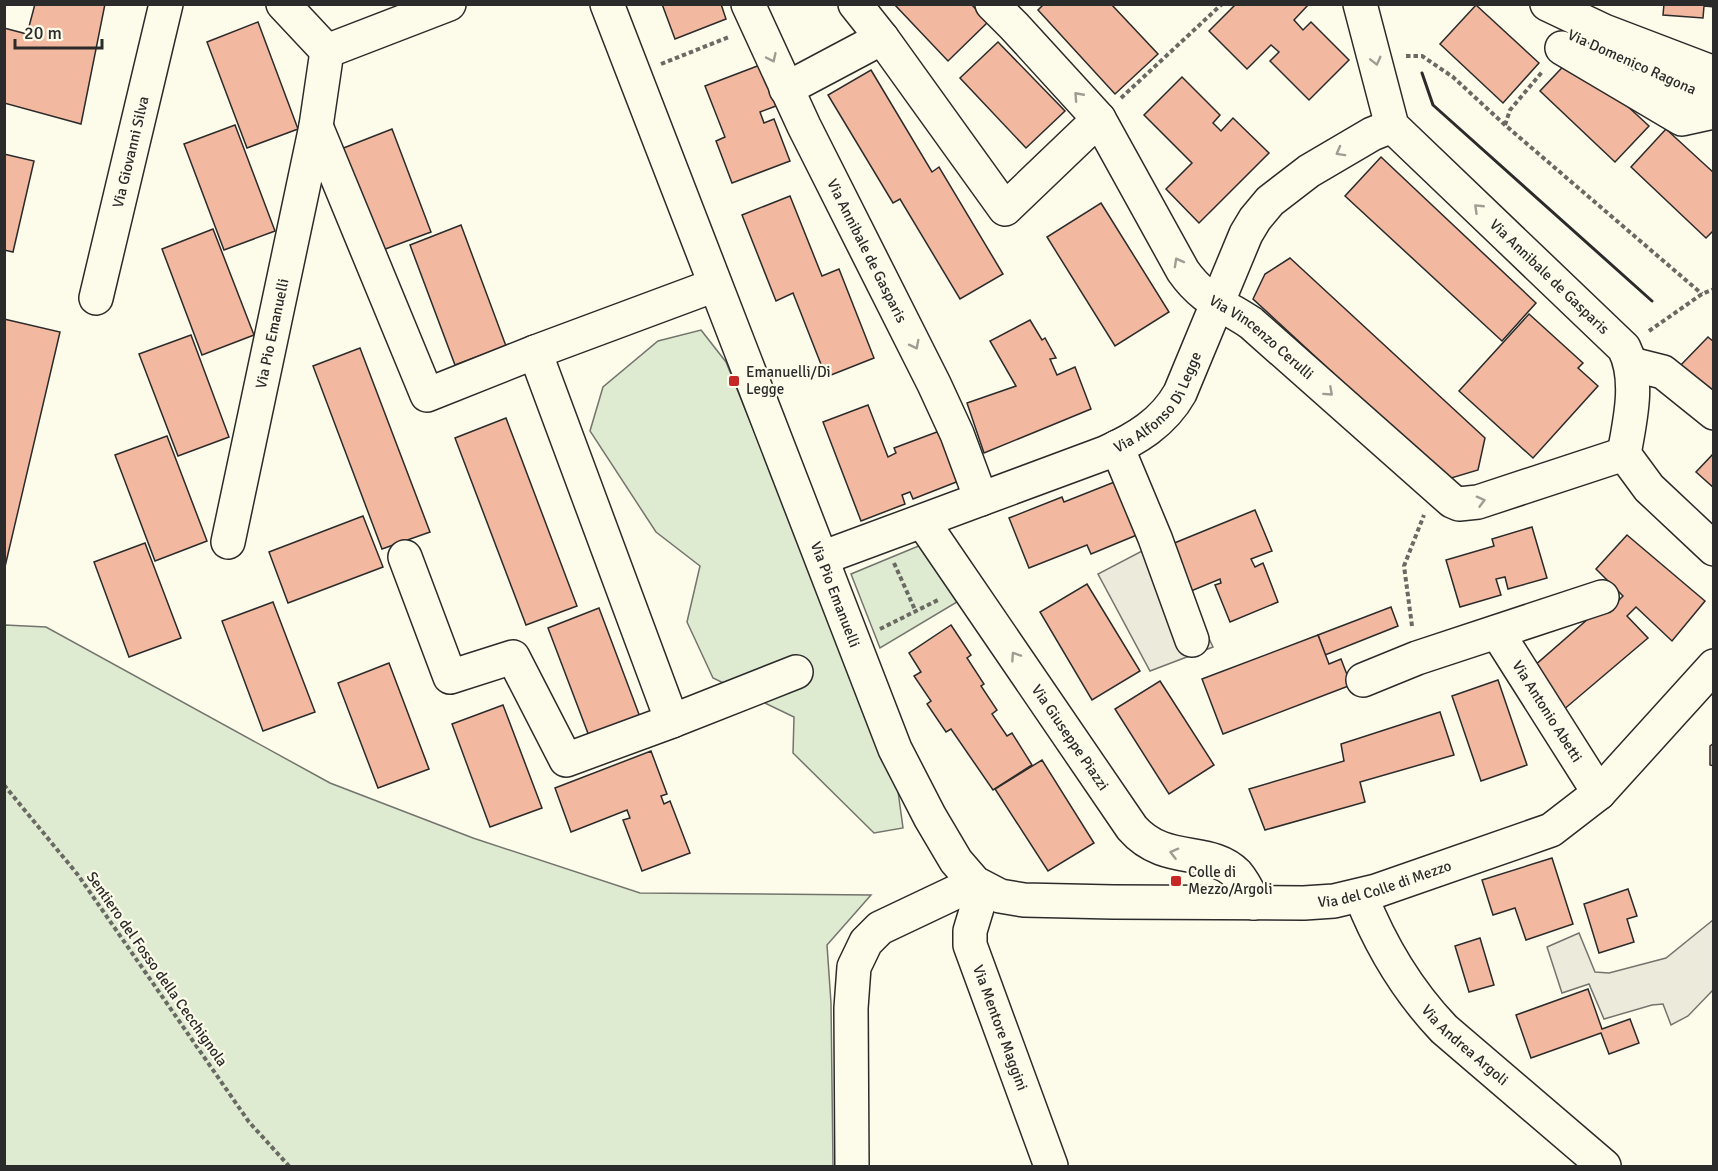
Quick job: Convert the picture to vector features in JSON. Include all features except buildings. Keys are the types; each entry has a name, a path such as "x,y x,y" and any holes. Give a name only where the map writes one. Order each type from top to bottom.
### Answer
{"street":[{"name":"Via Giovanni Silva","path":"96,298 166,4"},
{"path":"283,4 327,51 449,4"},
{"name":"Via Pio Emanuelli","path":"607,4 857,645 884,721 906,771 949,850 979,885"},
{"name":"Via Annibale de Gasparis","path":"748,4 786,89 934,384 957,434 981,499"},
{"path":"855,4 1005,209 1099,119"},
{"name":"Via Vincenzo Cerulli","path":"992,4 1099,119 1183,271 1196,288 1217,304 1251,322 1452,501 1466,504 1624,454"},
{"path":"1360,4 1392,126"},
{"path":"1553,26 1604,31 1713,73"},
{"path":"1553,26 1682,119 1713,112"},
{"name":"Via Domenico Ragona","path":"1553,26 1610,55 1713,98"},
{"path":"786,89 882,38"},
{"name":"Via Pio Emanuelli","path":"228,542 316,126 327,51"},
{"path":"316,126 427,395 716,285"},
{"name":"Via Annibale de Gasparis","path":"1392,126 1627,356"},
{"name":"Via Alfonso Di Legge","path":"822,558 1118,447 1144,432 1171,407 1184,384 1246,234 1270,201 1328,159 1392,126"},
{"path":"535,352 672,721"},
{"path":"1713,413 1663,372 1627,356 1630,410 1624,454 1649,488 1713,549"},
{"path":"1118,447 1155,538 1192,640"},
{"name":"Via Giuseppe Piazzi","path":"923,522 1125,819 1139,836 1164,851 1207,859 1228,868 1243,883 1254,903"},
{"path":"405,557 450,677 513,657 566,760 796,672"},
{"path":"1363,680 1417,658 1602,597"},
{"name":"Via Antonio Abetti","path":"1497,632 1599,793"},
{"name":"Via del Colle di Mezzo","path":"979,885 1000,896 1024,900 1254,903 1319,902 1361,896 1551,830 1599,793 1713,666"},
{"path":"852,1167 851,1008 854,967 866,942 880,928 979,885"},
{"name":"Via Mentore Maggini","path":"979,885 970,931 970,945 1051,1167"},
{"name":"Via Andrea Argoli","path":"1361,896 1391,961 1428,1012 1444,1029 1604,1167"}],"path":[{"path":"1099,119 1222,4"},
{"path":"1505,125 1510,110 1553,26"},
{"path":"660,64 732,36"},
{"path":"1375,57 1422,56 1453,77 1505,125 1702,294"},
{"path":"1627,356 1702,294 1713,289"},
{"path":"1417,658 1404,566 1435,487"},
{"path":"883,537 916,612"},
{"path":"857,645 874,631 968,585"},
{"name":"Sentiero del Fosso della Cecchignola","path":"4,785 78,876 249,1122 289,1167"}],"green space":[{"path":"701,330 726,362 897,784 903,828 874,833 793,753 794,717 713,678 687,622 700,566 656,532 590,431 603,387 658,341"},
{"path":"921,545 957,602 880,648 851,574"},
{"path":"5,625 46,627 330,783 473,838 640,893 871,895 827,945 831,1003 833,1166 5,1166"}],"shaded area":[{"path":"1163,540 1213,647 1150,671 1098,574"},
{"path":"1713,920 1713,990 1688,1016 1671,1025 1663,1004 1604,1019 1589,984 1562,993 1547,947 1579,933 1595,972 1609,973 1666,958"}],"wall":[{"path":"1422,73 1433,105 1652,301"}],"place":[{"name":"Emanuelli/Di Legge","path":"734,381"},
{"name":"Colle di Mezzo/Argoli","path":"1176,881"}]}
